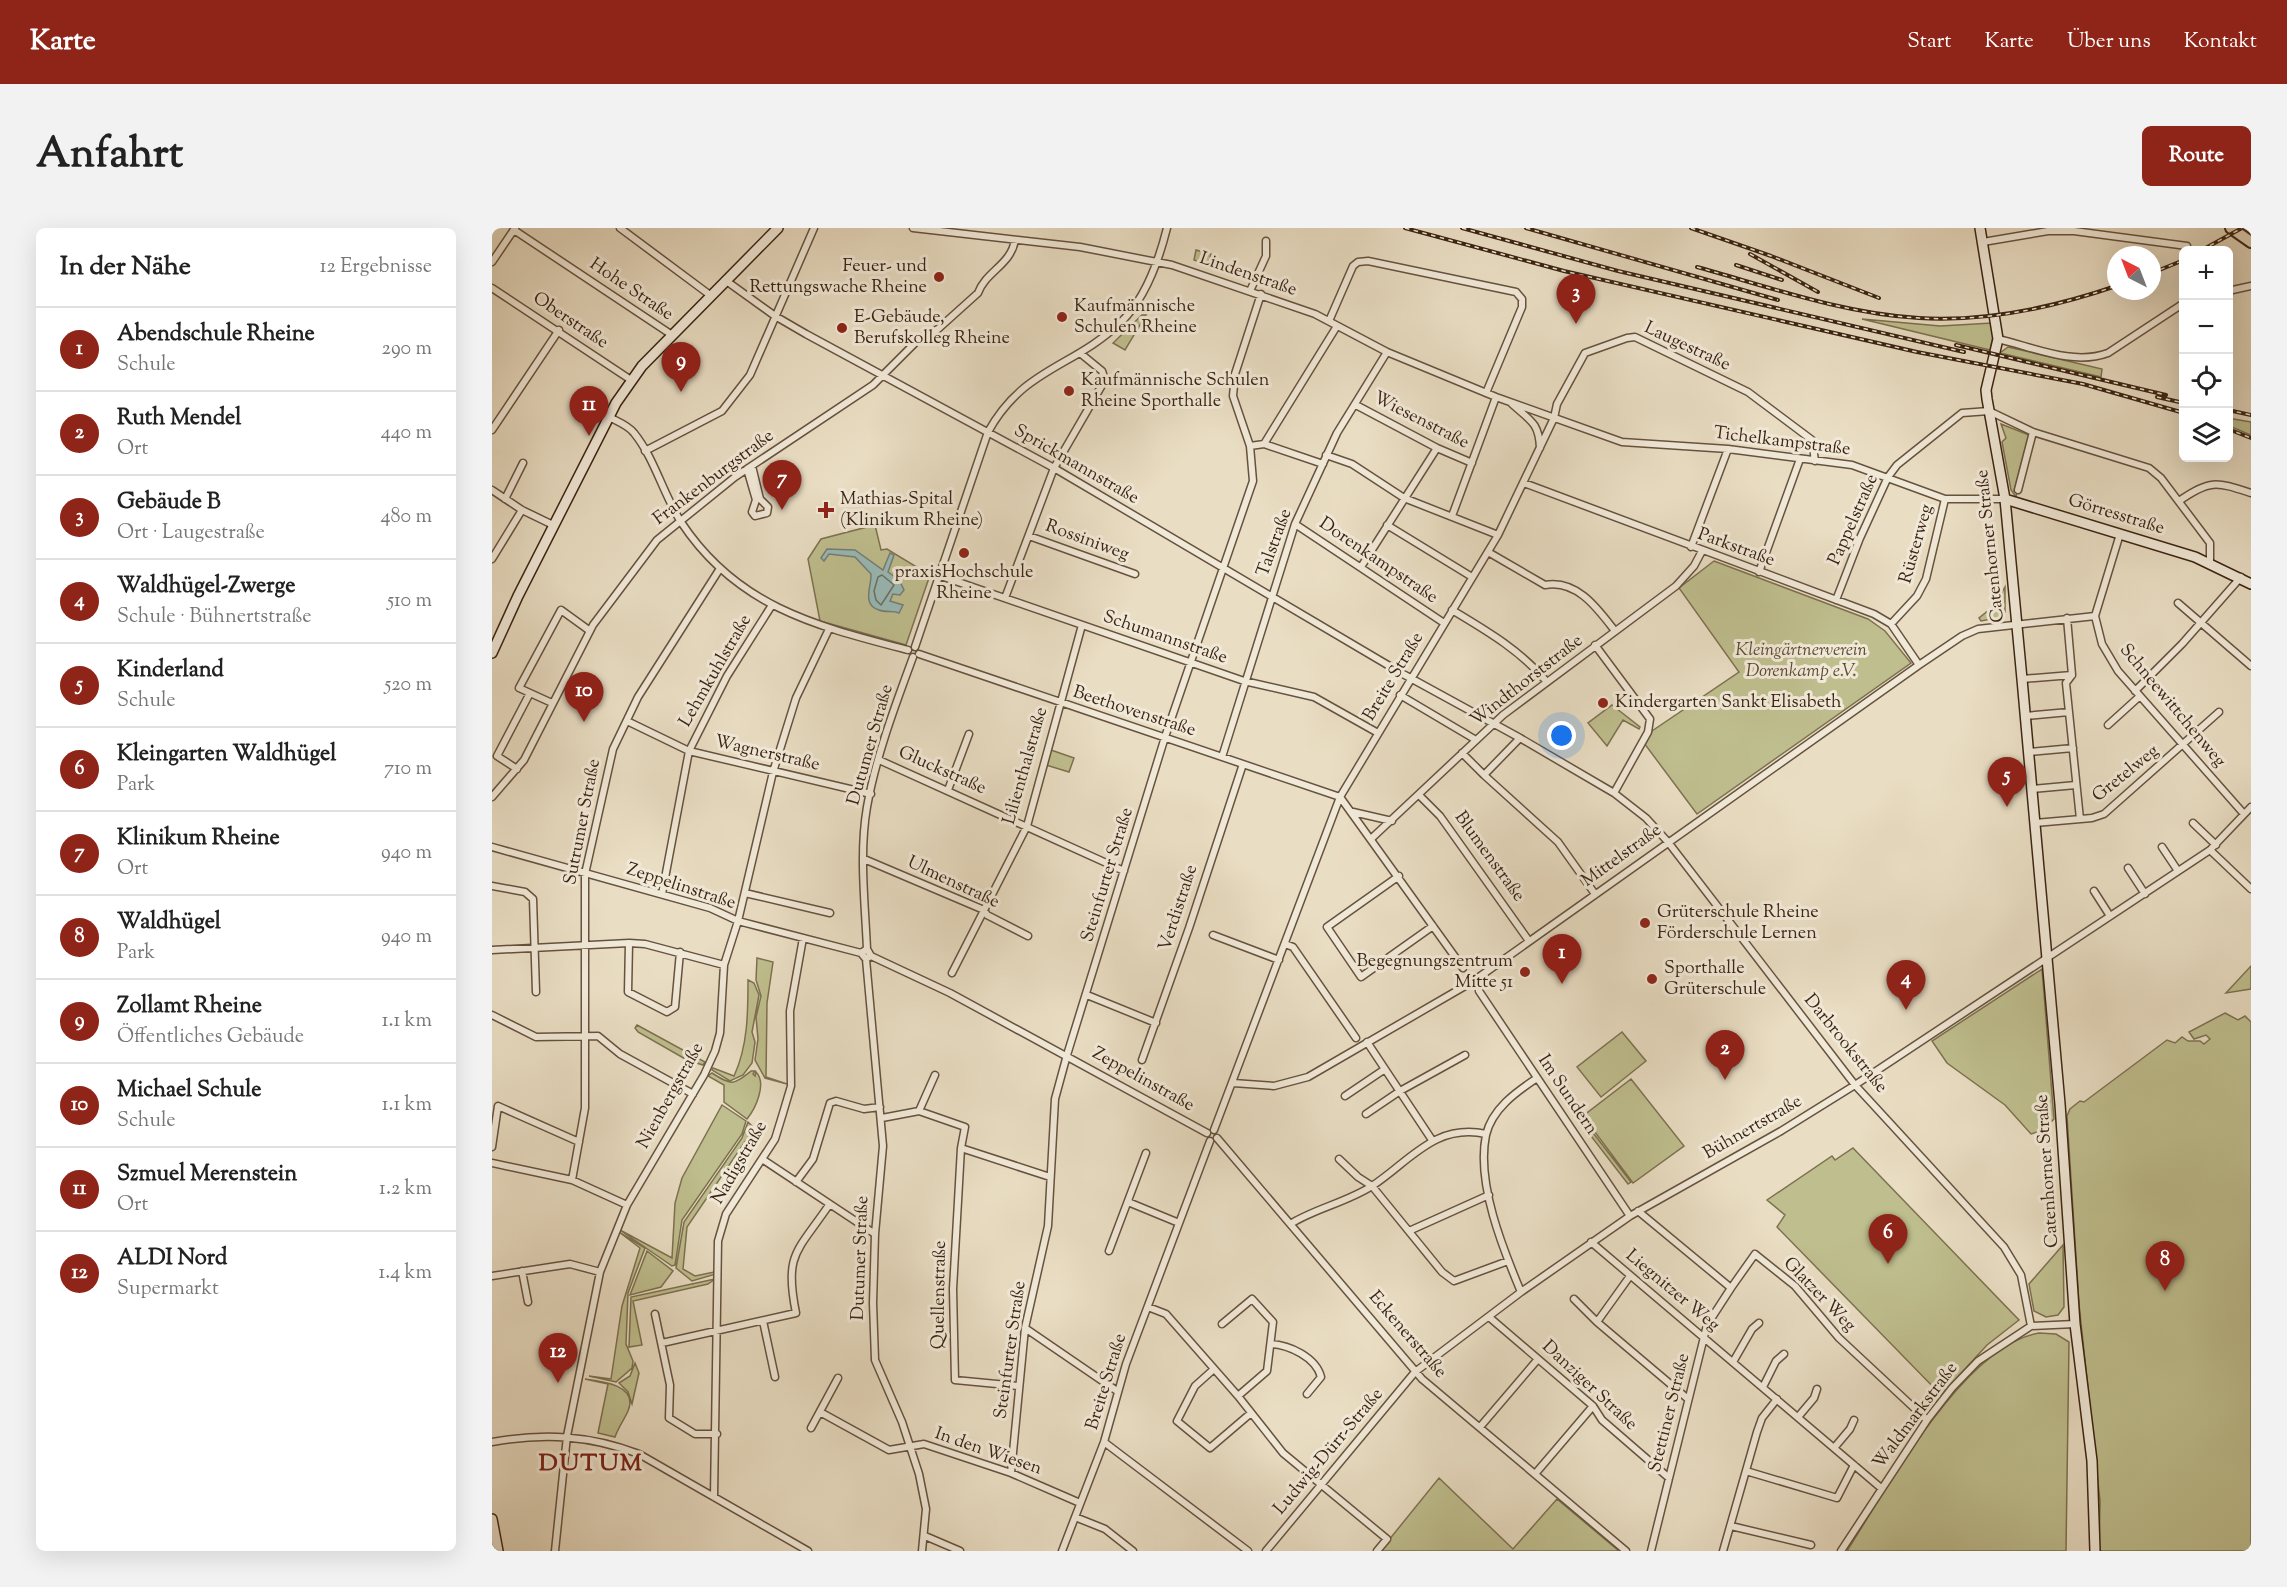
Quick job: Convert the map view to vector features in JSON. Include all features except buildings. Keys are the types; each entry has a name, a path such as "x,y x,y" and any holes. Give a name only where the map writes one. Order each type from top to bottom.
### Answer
{"main road":[{"path":"2231,228 2251,242"}],"street":[{"path":"620,228 710,295"},
{"path":"492,653 607,416 631,380 710,295 778,228"},
{"path":"645,451 723,411 750,375 814,228"},
{"name":"Lindenstraße","path":"913,228 1080,247 1156,261 1261,294 1329,321 1387,352 1554,418"},
{"path":"911,648 988,432 1005,405 1020,389 1113,330 1130,313 1156,261 1167,228"},
{"path":"1980,228 1998,339 2080,359 2095,358 2108,353 2179,306"},
{"path":"492,262 515,229"},
{"name":"Hohe Straße","path":"515,229 672,335"},
{"path":"1983,242 2048,231 2074,231 2187,246"},
{"name":"Frankenburgstraße","path":"492,797 524,760 590,631 657,540 679,520 749,467 873,385 920,338 938,329 978,293 985,282 1006,262 1013,252 1016,240"},
{"path":"1250,291 1266,256 1266,241"},
{"path":"1329,321 1353,266 1358,262 1385,264 1516,292 1521,299 1522,307 1486,393"},
{"name":"Sprickmannstraße","path":"725,280 775,316 1054,468 1410,677 1495,723"},
{"path":"2233,290 2251,286"},
{"name":"Oberstraße","path":"492,288 559,330 631,380"},
{"name":"Steinfurter Straße","path":"1011,1473 1025,1328 1048,1226 1055,1099 1165,737 1253,481 1250,446 1233,396 1235,374 1261,294"},
{"path":"1264,444 1337,326"},
{"path":"492,430 559,330"},
{"name":"Laugestraße","path":"1554,418 1557,404 1586,352 1627,338 1635,338 1748,392 1812,440 1815,461"},
{"name":"Catenhorner Straße","path":"1998,339 1986,390 2005,499 2022,679 2048,958 2075,1324 2092,1461 2095,1551"},
{"path":"1005,598 1054,468 1106,381 1102,371 1080,352"},
{"name":"Talstraße","path":"1222,757 1295,524 1326,455 1387,352"},
{"path":"1452,516 1497,397"},
{"path":"1510,402 1536,426 1539,431 1540,450"},
{"name":"Wiesenstraße","path":"1356,405 1437,448 1472,463"},
{"path":"1989,411 2033,432 2149,468 2179,501 2210,543 2214,564"},
{"name":"Pappelstraße","path":"1836,600 1860,538 1888,477 1897,465 1962,413 1989,411"},
{"path":"607,416 634,432 679,520 719,570 772,605 829,629 911,648 916,656"},
{"name":"Tichelkampstraße","path":"1554,418 1622,442 1728,449 1852,465 1945,499 2005,499"},
{"name":"Breite Straße","path":"1214,1130 1340,797 1410,677 1498,535 1554,418"},
{"name":"Catenhorner Straße","path":"2018,490 2033,432"},
{"path":"1250,446 1264,444 1323,464"},
{"path":"1360,567 1437,448"},
{"path":"1691,547 1728,449"},
{"path":"1326,455 1352,464 1404,498 1498,535"},
{"path":"1759,572 1800,459"},
{"path":"505,499 523,463"},
{"path":"749,467 760,499 768,507 767,513 761,517 755,516 752,512 756,500 749,467"},
{"name":"Parkstraße","path":"1524,483 1874,614 1891,624 1919,665"},
{"path":"2179,501 2199,487 2211,483 2251,493"},
{"path":"492,490 522,510 553,525"},
{"name":"Rüsterweg","path":"1891,624 1917,596 1926,579 1945,499"},
{"name":"Görresstraße","path":"2005,499 2214,564 2251,584"},
{"path":"492,559 522,510"},
{"name":"Dorenkampstraße","path":"1295,524 1444,623"},
{"path":"1387,525 1472,577"},
{"path":"2016,623 2095,616 2120,534"},
{"name":"Rossiniweg","path":"1029,536 1136,574"},
{"name":"Windthorststraße","path":"1372,838 1495,723 1595,645 1676,586 1694,566 1702,551"},
{"path":"1488,552 1545,585 1555,584 1587,596 1615,631"},
{"name":"Sutrumer Straße","path":"572,1180 585,1108 585,874 613,749 638,698 719,570"},
{"name":"Schumannstraße","path":"938,575 1244,681 1314,697 1378,733"},
{"path":"2108,725 2241,578"},
{"path":"2178,603 2251,666"},
{"name":"Lehmkuhlstraße","path":"662,894 689,751 727,676 772,605"},
{"path":"552,703 519,688 561,610 590,631"},
{"path":"1452,610 1507,643 1531,663 1547,682"},
{"name":"Schneewittchenweg","path":"2095,616 2102,644 2118,671 2244,814"},
{"path":"2067,618 2072,675 2066,683 2080,819"},
{"name":"Mittelstraße","path":"1233,1083 1274,1086 1290,1084 1308,1077 1472,982 1970,631 2016,623"},
{"name":"Lilienthalstraße","path":"952,973 1027,826 1082,625"},
{"name":"Nienbergstraße","path":"555,1551 567,1436 600,1272 627,1205 704,1075 720,1033 724,965 738,921 773,772 796,698 829,629"},
{"path":"1595,645 1650,719 1647,732 1614,793"},
{"name":"Beethovenstraße","path":"916,656 1340,797"},
{"name":"Dutumer Straße","path":"916,656 879,759 867,808 864,859 866,955 883,1146 875,1234 873,1303 875,1360 910,1445 926,1509 922,1551"},
{"path":"2022,679 2072,675"},
{"path":"517,769 497,756 530,693"},
{"path":"1400,695 1476,740"},
{"path":"2025,716 2070,712"},
{"name":"Gretelweg","path":"2035,823 2080,819 2104,814 2219,712"},
{"name":"Wagnerstraße","path":"627,721 689,751 871,794"},
{"name":"Darbrookstraße","path":"1495,723 1614,793 1646,818 1668,842 1856,1085 2004,1247 2020,1275 2031,1326"},
{"path":"948,790 969,734"},
{"path":"1484,776 1520,738"},
{"path":"2028,752 2073,748"},
{"path":"1462,753 1484,776 1558,842 1596,894"},
{"name":"Gluckstraße","path":"879,759 1124,871"},
{"name":"Verdistraße","path":"1142,1060 1243,764"},
{"path":"2032,789 2076,784"},
{"name":"Blumenstraße","path":"1419,795 1440,816 1529,940"},
{"path":"1340,797 1372,838 1463,968"},
{"name":"Bühnertstraße","path":"1415,1372 1521,1292 1630,1216 1763,1141 1856,1085 2145,894 2210,850 2251,807"},
{"path":"1353,813 1392,821"},
{"path":"2193,823 2216,845"},
{"path":"2162,847 2178,871"},
{"name":"Zeppelinstraße","path":"492,848 662,894 710,908 738,921 866,955 951,993 1207,1133"},
{"path":"2210,850 2251,889"},
{"name":"Ulmenstraße","path":"864,859 984,910 987,915 1028,936"},
{"path":"2128,868 2145,894"},
{"path":"1399,876 1327,927 1361,976 1433,926"},
{"path":"492,886 529,894 533,899 536,992"},
{"path":"2094,891 2110,916"},
{"path":"745,893 830,913"},
{"path":"1213,935 1279,960"},
{"name":"Nadigstraße","path":"714,1497 717,1434 717,1274 721,1226 775,1139 791,1086 790,1011 803,938"},
{"path":"629,943 628,992 667,1012 675,1007 680,952"},
{"path":"492,950 629,943 680,952 724,965"},
{"path":"1285,944 1293,947 1356,1038"},
{"name":"Im Sundern","path":"1479,991 1630,1216"},
{"path":"1087,995 1156,1023"},
{"path":"492,1015 536,1036 586,1034 606,1040 620,1054 693,1094"},
{"path":"1367,1042 1432,1140"},
{"path":"1366,1114 1400,1091 1465,1055"},
{"path":"1345,1096 1385,1069"},
{"path":"919,1111 935,1075"},
{"path":"1521,1292 1508,1261 1489,1195 1486,1134 1504,1103 1537,1078"},
{"path":"796,1182 813,1159 830,1103 836,1101 864,1109 880,1107"},
{"path":"492,1147 498,1106 579,1142"},
{"path":"882,1118 919,1111 965,1127 961,1148 1050,1178"},
{"path":"1214,1130 1214,1139 1207,1133 1214,1130"},
{"path":"1292,1223 1372,1185 1432,1140 1473,1131 1486,1134"},
{"name":"Breite Straße","path":"1062,1551 1104,1442 1117,1391 1148,1306 1179,1222 1214,1139"},
{"name":"Eckenerstraße","path":"1214,1139 1292,1223 1415,1372 1626,1551"},
{"name":"Quellenstraße","path":"961,1148 953,1289 955,1380 1018,1386"},
{"path":"1108,1251 1146,1152"},
{"path":"762,1159 875,1234"},
{"path":"1339,1159 1358,1178 1372,1185 1442,1272 1454,1281 1508,1261"},
{"path":"492,1163 572,1180 627,1205"},
{"path":"1409,1231 1489,1195"},
{"path":"1128,1202 1179,1222"},
{"path":"662,1343 796,1313 790,1281 791,1264 829,1205"},
{"path":"1638,1211 1731,1288"},
{"name":"Liegnitzer Weg","path":"1591,1242 1881,1488"},
{"name":"Glatzer Weg","path":"1731,1288 1755,1254 1795,1286 1839,1338 1927,1420"},
{"path":"492,1276 570,1264 600,1272"},
{"path":"522,1271 528,1302"},
{"path":"1597,1322 1630,1276"},
{"name":"Stettiner Straße","path":"1651,1551 1704,1337 1713,1313 1731,1288"},
{"path":"1222,1324 1252,1299 1274,1322 1267,1371 1238,1396"},
{"path":"1574,1299 1597,1322 1688,1400"},
{"path":"1148,1306 1166,1314 1238,1396 1283,1453 1387,1539 1377,1551"},
{"path":"655,1314 670,1385 669,1418 695,1434 717,1434"},
{"name":"Danziger Straße","path":"1489,1317 1593,1406 1602,1420 1669,1478"},
{"path":"763,1322 775,1377"},
{"path":"1733,1362 1752,1329 1759,1323"},
{"path":"2031,1326 2075,1324"},
{"name":"Waldmarkstraße","path":"1841,1551 1927,1420 1952,1388 1978,1361 2031,1326"},
{"path":"1025,1328 1117,1391"},
{"path":"1271,1344 1289,1345 1319,1369 1321,1377 1307,1394"},
{"path":"1763,1387 1776,1361 1784,1354"},
{"path":"1480,1428 1538,1359"},
{"path":"1214,1369 1195,1386 1177,1421 1210,1448 1251,1413"},
{"name":"Ludwig-Dürr-Straße","path":"1266,1551 1415,1372"},
{"path":"811,1428 838,1378"},
{"path":"1798,1417 1814,1398 1817,1389"},
{"path":"1723,1551 1762,1418 1777,1399"},
{"path":"1535,1474 1593,1406"},
{"name":"In den Wiesen","path":"820,1412 889,1450 924,1444 1011,1473 1080,1503"},
{"path":"1834,1448 1850,1429 1854,1420"},
{"path":"492,1442 530,1436 567,1436 597,1440 639,1454 808,1551"},
{"path":"1104,1442 1248,1551"},
{"path":"1746,1471 1836,1498 1854,1466"},
{"path":"1075,1517 1105,1529 1133,1551"},
{"path":"492,1519 498,1551"},
{"path":"1731,1526 1811,1545"},
{"path":"925,1536 960,1551"}],"green space":[{"path":"1196,250 1211,254 1209,262 1236,268 1254,276 1252,280 1194,260"},
{"path":"1142,315 1146,315 1125,350 1113,343"},
{"path":"1862,319 1940,326 1992,323 1993,337 1990,350"},
{"path":"2008,347 2102,369 2101,377 2000,353"},
{"path":"2233,419 2251,422 2251,435 2233,428"},
{"path":"2001,424 2029,435 2014,491 2017,492 2016,497 2011,490 2002,442 2006,438"},
{"path":"875,525 881,550 887,549 930,575 906,645 820,621 808,559 821,539"},
{"name":"Kleingärtnerverein Dorenkamp e.V.","path":"1714,561 1868,619 1885,631 1911,663 1697,814 1644,743 1652,731 1739,672 1679,588"},
{"path":"2005,587 2005,612 1997,618 1981,621 1979,618 1994,606"},
{"path":"1612,705 1640,727 1639,729 1623,720 1607,746 1588,723"},
{"path":"1051,750 1074,758 1069,772 1046,765"},
{"path":"757,958 773,962 767,1003 766,1077 787,1084 765,1078 755,1060 758,1039 756,1017 761,996 756,980"},
{"path":"2251,966 2251,989 2226,993"},
{"path":"2042,969 2054,1119 2043,1130 2031,1134 2005,1105 1947,1063 1932,1041"},
{"path":"748,980 754,983 759,995 752,1032 755,1042 752,1063 743,1075 730,1081 712,1070 713,1068 734,1076 739,1065 746,1029"},
{"path":"2225,1013 2238,1020 2245,1016 2251,1022 2251,1551 2099,1551 2100,1501 2079,1304 2067,1116 2070,1109 2080,1101 2084,1102 2167,1040 2175,1043 2182,1037 2188,1041 2200,1041 2204,1044 2210,1039 2206,1035 2194,1039 2189,1032"},
{"path":"637,1025 705,1062 703,1065 687,1060 638,1032 635,1028"},
{"path":"1622,1032 1646,1061 1601,1097 1577,1067"},
{"path":"755,1071 753,1074 755,1076 756,1072 759,1077 760,1089 754,1109 747,1119 724,1102 724,1085 708,1076 712,1073 732,1082"},
{"path":"1631,1079 1684,1146 1633,1183 1583,1116"},
{"path":"1567,1099 1631,1182 1628,1184 1564,1101"},
{"path":"722,1105 746,1121 742,1134 682,1220 675,1265 672,1266 620,1230 672,1258 675,1203 682,1178"},
{"path":"748,1122 752,1126 749,1136 687,1227 683,1269 695,1276 714,1272 716,1274 692,1281 676,1268 684,1222 742,1138"},
{"path":"1853,1148 2019,1320 1987,1345 1941,1395 1777,1227 1785,1215 1767,1200 1832,1156 1835,1160"},
{"path":"619,1232 645,1248 628,1293 626,1344 633,1361 632,1368 616,1382 589,1376 611,1379 622,1306 640,1248"},
{"path":"2063,1245 2064,1307 2058,1315 2046,1317 2034,1311 2029,1284"},
{"path":"647,1251 673,1271 661,1287 630,1295"},
{"path":"715,1279 708,1284 633,1301 642,1345 629,1347 631,1297"},
{"path":"2039,1333 2056,1334 2069,1342 2066,1551 1847,1551 1905,1458 1956,1391 1983,1364 2011,1343"},
{"path":"635,1363 639,1373 632,1404 628,1392 619,1383 630,1376"},
{"path":"585,1379 609,1383 628,1395 630,1402 628,1411 615,1437 598,1433 608,1384"},
{"path":"1439,1478 1513,1549 1557,1499 1619,1551 1380,1551"}],"water":[{"path":"827,549 855,550 883,570 890,553 894,555 888,572 899,580 904,590 900,595 893,594 890,601 903,605 899,613 882,611 870,604 871,574 855,557 829,554 824,561 821,558"}],"railway":[{"path":"1405,228 1564,271 1917,352 2083,384 2179,412"},
{"path":"1462,228 1618,271 1964,352"},
{"path":"1526,228 1778,300"},
{"path":"1691,228 1879,298"},
{"path":"2209,246 2242,228"},
{"path":"1750,254 1818,292"},
{"path":"2161,269 2179,262"},
{"path":"1736,265 1782,280"},
{"path":"1697,267 1835,305 1919,318 1969,318 2019,312 2068,301 2107,289"},
{"path":"1956,345 2166,395"},
{"path":"2157,397 2179,402"},
{"path":"2233,411 2251,415"},
{"path":"2233,431 2251,438"}],"place":[{"name":"Feuer- und Rettungswache Rheine","path":"939,277"},
{"name":"Kaufmännische Schulen Rheine","path":"1062,317"},
{"name":"Gebäude B","path":"1576,324"},
{"name":"E-Gebäude, Berufskolleg Rheine","path":"842,328"},
{"name":"Kaufmännische Schulen Rheine Sporthalle","path":"1069,391"},
{"name":"Zollamt Rheine","path":"681,392"},
{"name":"Szmuel Merenstein","path":"589,436"},
{"name":"Klinikum Rheine","path":"782,510"},
{"name":"Mathias-Spital (Klinikum Rheine)","path":"826,510"},
{"name":"praxisHochschule Rheine","path":"964,553"},
{"name":"Kindergarten Sankt Elisabeth","path":"1603,703"},
{"name":"Michael Schule","path":"584,722"},
{"name":"Kinderland","path":"2007,807"},
{"name":"Grüterschule Rheine Förderschule Lernen","path":"1645,923"},
{"name":"Begegnungszentrum Mitte 51","path":"1525,972"},
{"name":"Sporthalle Grüterschule","path":"1652,979"},
{"name":"Abendschule Rheine","path":"1562,984"},
{"name":"Waldhügel-Zwerge","path":"1906,1010"},
{"name":"Ruth Mendel","path":"1725,1080"},
{"name":"Kleingarten Waldhügel","path":"1888,1264"},
{"name":"Waldhügel","path":"2165,1291"},
{"name":"ALDI Nord","path":"558,1383"}],"district":[{"name":"DUTUM","path":"591,1464"}]}
